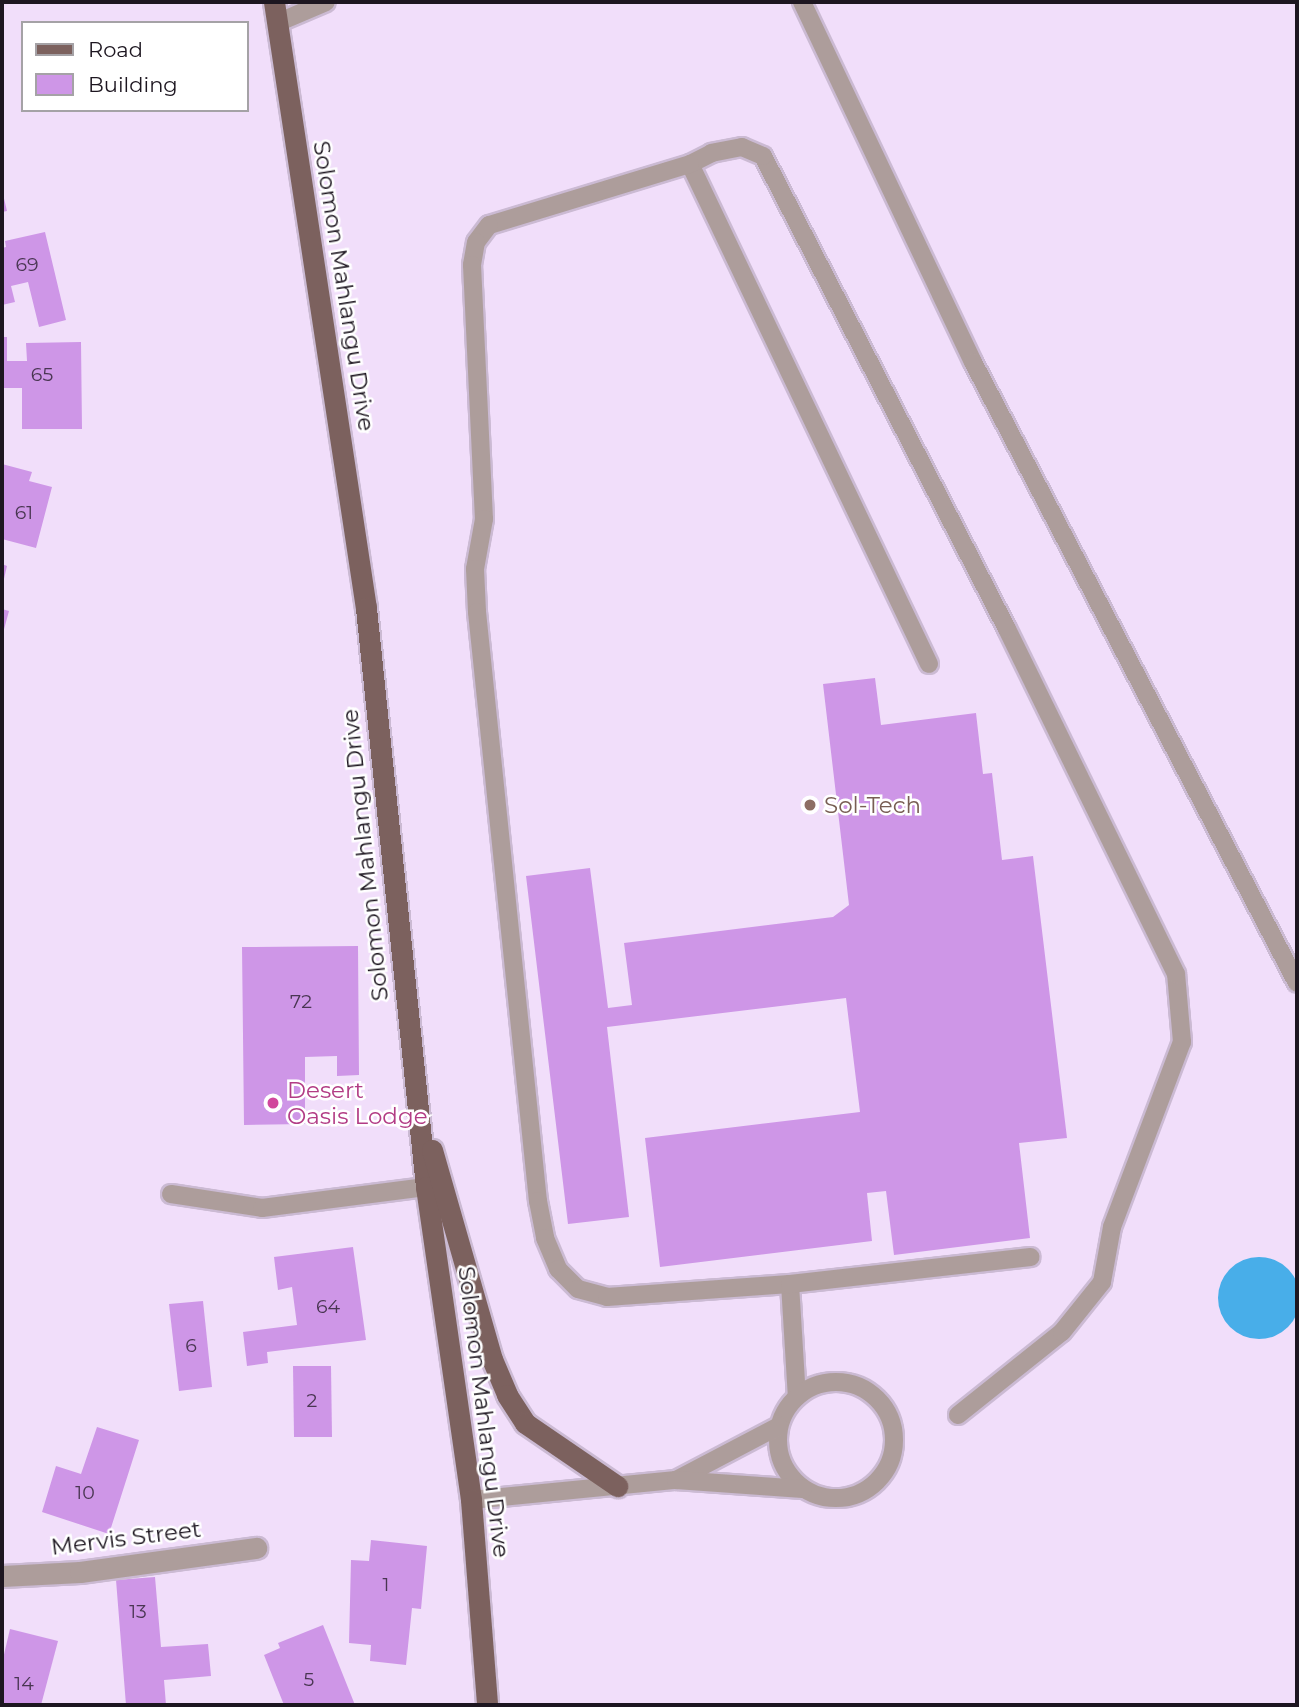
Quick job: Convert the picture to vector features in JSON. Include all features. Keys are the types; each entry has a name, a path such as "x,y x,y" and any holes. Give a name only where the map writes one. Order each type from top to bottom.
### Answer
{"main road":[{"name":"Solomon Mahlangu Drive","path":"274,2 366,608 426,1187 471,1500 487,1705"},
{"path":"417,1097 492,1359 507,1395 525,1423 617,1486"}],"street":[{"name":"Mervis Street","path":"2,1576 80,1572 256,1548"}],"lane":[{"path":"277,23 326,2"},
{"path":"802,2 973,362 1297,983"},
{"path":"958,1415 1062,1332 1102,1282 1112,1227 1182,1042 1176,974 1007,629 763,156 741,147 712,153 691,164 489,225 476,242 472,265 484,519 475,569 477,612 538,1201 545,1238 558,1269 578,1289 607,1297 790,1284 1030,1257"},
{"path":"691,164 929,664"},
{"path":"171,1194 262,1209 426,1187"},
{"path":"790,1284 797,1396"},
{"path":"471,1500 676,1480 803,1489 837,1499 868,1489 888,1466 894,1436 883,1406 858,1386 826,1382 797,1396 779,1426 676,1480"},
{"path":"779,1426 781,1461 803,1489"}],"water":[{"path":"1259,1257 1275,1260 1288,1269 1297,1282 1300,1298 1297,1314 1288,1327 1275,1336 1259,1339 1243,1336 1230,1327 1221,1314 1218,1298 1221,1282 1230,1269 1243,1260"}],"building":[{"path":"2,190 7,211 2,212"},
{"path":"45,232 66,320 39,327 28,282 11,286 15,302 2,305 2,248 6,247 5,241"},
{"path":"2,337 7,337 7,361 27,361 26,343 81,342 82,429 22,429 22,388 2,388"},
{"path":"2,464 32,472 29,481 52,487 36,548 2,539"},
{"path":"2,564 7,566 3,583 2,583"},
{"path":"2,609 9,611 3,633 2,633"},
{"path":"875,678 881,725 976,713 983,774 992,773 1002,860 1033,856 1067,1138 1019,1143 1030,1238 894,1255 886,1191 867,1193 872,1241 660,1267 645,1138 860,1112 846,998 607,1027 629,1217 568,1224 526,876 590,868 608,1008 632,1005 624,943 833,917 849,905 823,684"},
{"path":"358,946 359,1075 337,1076 337,1056 305,1057 305,1124 244,1125 242,947"},
{"path":"353,1247 366,1340 267,1352 268,1363 247,1366 243,1332 297,1325 292,1287 278,1290 274,1257"},
{"path":"203,1301 212,1387 179,1391 169,1304"},
{"path":"293,1366 331,1366 332,1437 294,1437"},
{"path":"97,1427 139,1440 109,1534 42,1512 56,1466 81,1474"},
{"path":"371,1540 427,1546 421,1609 412,1608 406,1665 370,1661 371,1645 349,1643 351,1560 369,1561"},
{"path":"155,1577 161,1647 208,1644 211,1676 164,1680 166,1705 126,1705 116,1580"},
{"path":"323,1625 355,1705 284,1705 264,1655 280,1648 278,1643"},
{"path":"10,1629 58,1641 41,1705 2,1705 2,1663"}],"place":[{"name":"Sol-Tech","path":"810,805"},
{"name":"Desert Oasis Lodge","path":"273,1103"}]}
